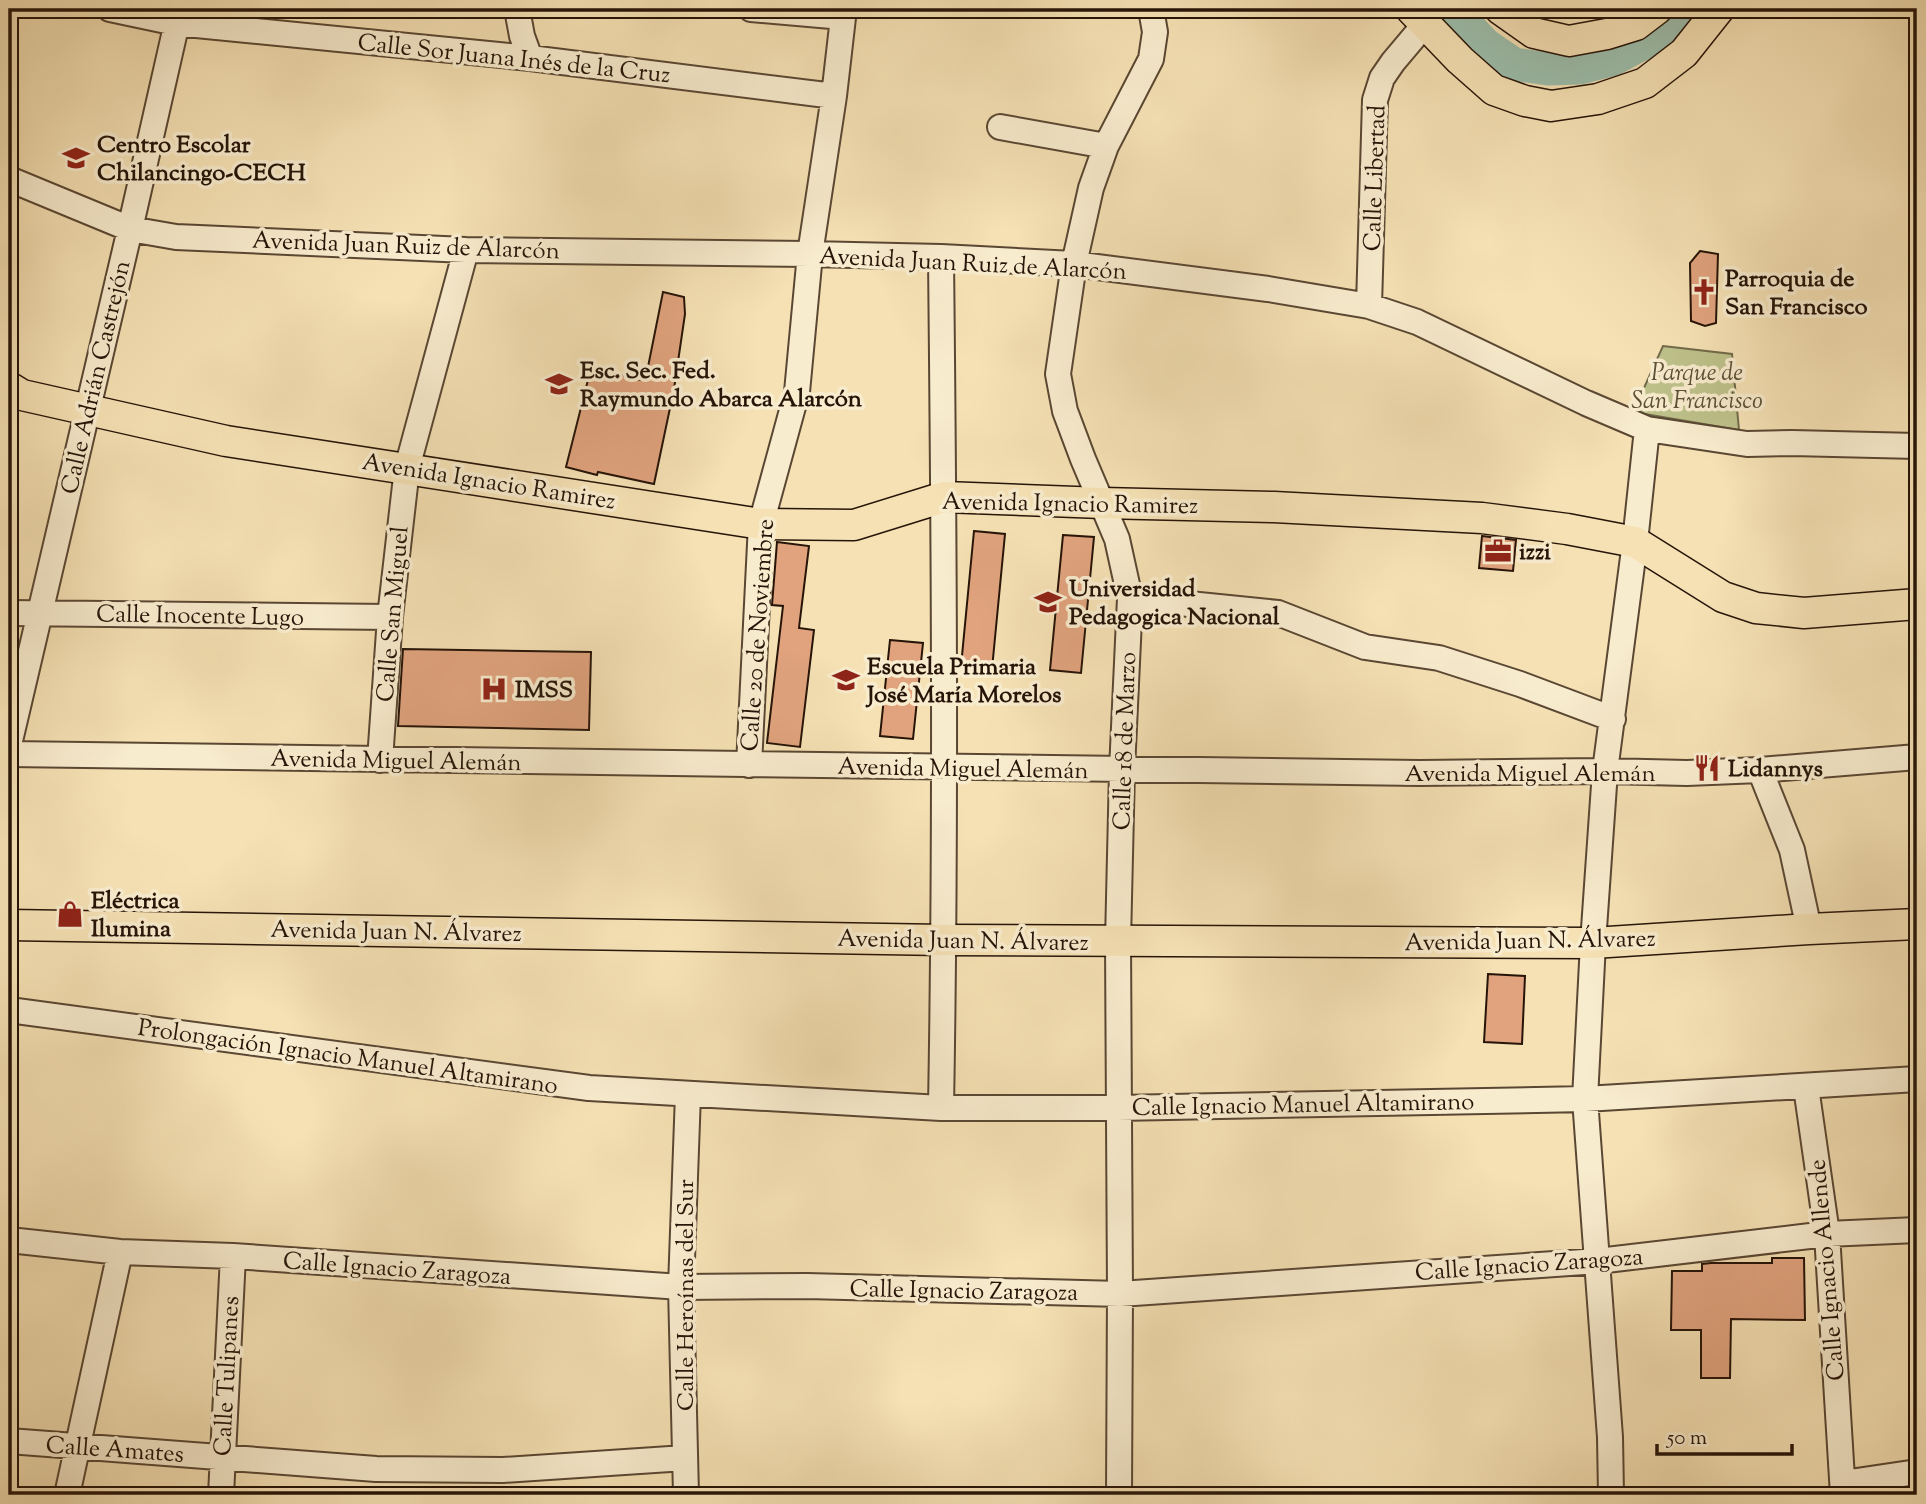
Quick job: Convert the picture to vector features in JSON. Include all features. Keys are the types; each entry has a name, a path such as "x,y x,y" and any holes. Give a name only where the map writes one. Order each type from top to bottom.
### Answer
{"main road":[{"path":"1500,9 1534,33 1569,41 1608,34 1636,25 1657,9"},
{"path":"1418,17 1460,60 1494,89 1525,101 1551,106 1598,99 1645,83 1685,53 1719,9"},
{"name":"Avenida Ignacio Ramirez","path":"13,392 226,441 761,524 854,525 944,497 1275,507 1482,518 1567,529 1635,542 1723,597 1756,608 1804,613 1917,604"},
{"name":"Avenida Juan N. Álvarez","path":"9,925 944,940 1592,943 1917,925"}],"street":[{"name":"Calle Sor Juana Inés de la Cruz","path":"110,9 834,96"},
{"path":"517,9 530,58"},
{"path":"751,9 844,13"},
{"name":"Calle 18 de Marzo","path":"1119,1495 1118,941 1130,598 1117,539 1065,411 1058,374 1074,264 1091,188 1106,146 1150,59 1155,32 1151,9"},
{"name":"Calle 20 de Noviembre","path":"749,765 761,524 797,392 810,254 844,13"},
{"name":"Calle Adrián Castrejón","path":"9,745 178,16"},
{"name":"Calle Libertad","path":"1369,306 1375,100 1382,78 1418,17"},
{"path":"1000,127 1106,146"},
{"name":"Avenida Juan Ruiz de Alarcón","path":"9,179 130,229 176,237 466,250 941,257 1074,264 1268,289 1369,306 1417,323 1586,404 1647,429 1747,444 1917,446"},
{"name":"Calle San Miguel","path":"380,760 390,617 407,468 466,250"},
{"path":"941,257 944,497 942,1108"},
{"path":"1611,1495 1610,1437 1585,1099 1592,943 1605,771 1647,429"},
{"path":"1130,598 1278,613 1365,647 1438,658 1520,684 1613,719"},
{"name":"Calle Inocente Lugo","path":"9,613 390,617"},
{"name":"Avenida Miguel Alemán","path":"9,754 1408,773 1687,773 1917,757"},
{"path":"1760,770 1792,850 1809,929"},
{"name":"Prolongación Ignacio Manuel Altamirano","path":"9,1010 589,1088 688,1094"},
{"name":"Calle Ignacio Manuel Altamirano","path":"688,1094 942,1108 1118,1108 1585,1099 1917,1079"},
{"name":"Calle Ignacio Allende","path":"1806,1087 1827,1234 1843,1489"},
{"name":"Calle Heroínas del Sur","path":"686,1495 681,1287 688,1094"},
{"name":"Calle Ignacio Zaragoza","path":"9,1240 120,1252 233,1256 681,1287 820,1287 1120,1294 1598,1261 1827,1234 1917,1230"},
{"path":"67,1495 120,1252"},
{"name":"Calle Tulipanes","path":"221,1495 233,1256"},
{"name":"Calle Amates","path":"9,1441 376,1469 490,1470 685,1458"},
{"path":"1843,1489 1917,1472"}],"green space":[{"name":"Parque de San Francisco","path":"1663,346 1732,354 1739,430 1633,412"}],"building":[{"name":"Parroquia de San Francisco","path":"1700,251 1718,254 1716,323 1705,326 1691,321 1690,263"},
{"path":"663,292 684,297 685,314 674,389 654,484 566,467 591,368 641,380 642,376 646,377"},
{"path":"974,531 1005,534 992,669 961,666"},
{"path":"1063,535 1094,537 1081,673 1050,670"},
{"name":"izzi","path":"1482,536 1516,540 1513,571 1479,568"},
{"path":"777,542 809,546 799,628 814,630 800,747 767,743 783,606 772,605"},
{"path":"890,640 923,643 913,739 880,736"},
{"name":"IMSS","path":"403,649 591,652 589,730 398,726"},
{"path":"1488,974 1525,976 1522,1044 1484,1042"},
{"path":"1772,1258 1804,1258 1805,1320 1731,1319 1730,1378 1701,1378 1701,1330 1671,1330 1672,1271 1702,1271 1702,1264 1711,1263 1772,1263"}],"waterway":[{"path":"1452,9 1486,45 1514,64 1548,69 1580,68 1614,59 1659,35 1681,9"}],"place":[{"name":"Centro Escolar Chilancingo-CECH","path":"76,158"},
{"name":"Parroquia de San Francisco","path":"1704,292"},
{"name":"Esc. Sec. Fed. Raymundo Abarca Alarcón","path":"559,384"},
{"name":"izzi","path":"1498,551"},
{"name":"Universidad Pedagogica Nacional","path":"1048,602"},
{"name":"Escuela Primaria José María Morelos","path":"846,680"},
{"name":"IMSS","path":"494,689"},
{"name":"Lidannys","path":"1707,768"},
{"name":"Eléctrica Ilumina","path":"70,914"}]}
